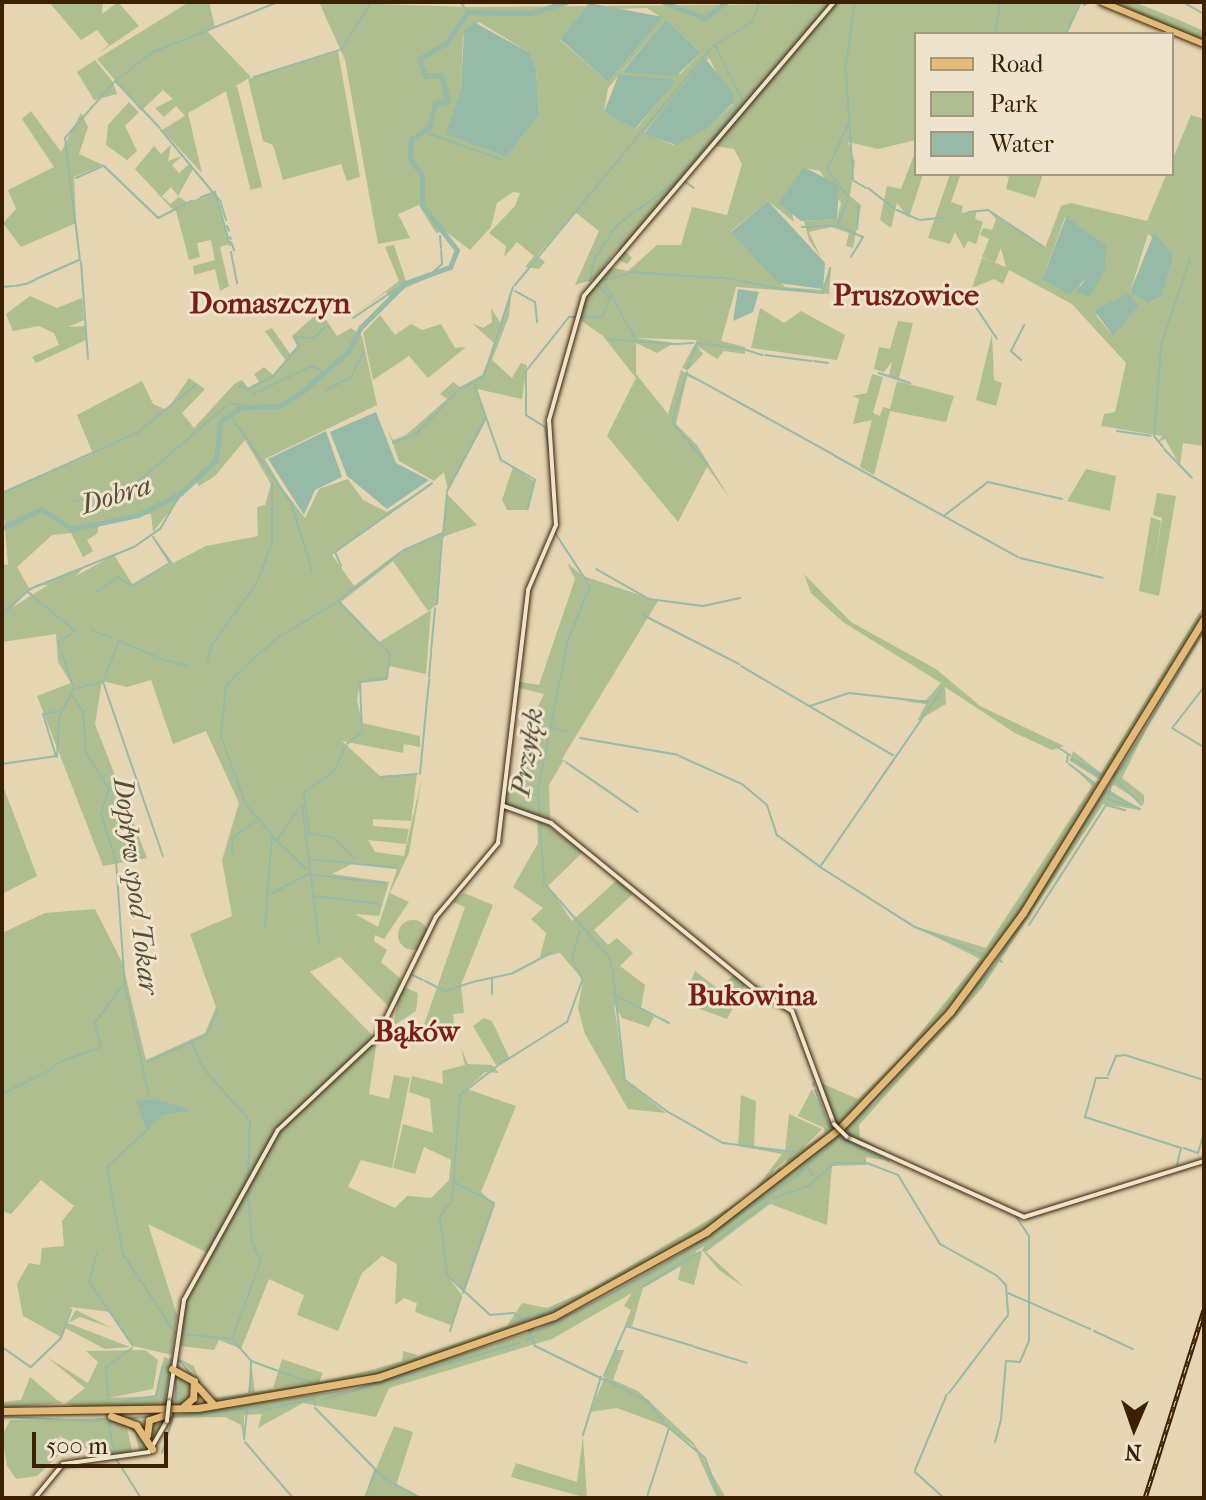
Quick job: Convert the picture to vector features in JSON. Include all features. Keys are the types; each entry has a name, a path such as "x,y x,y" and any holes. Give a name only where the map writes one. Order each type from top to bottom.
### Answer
{"highway":[{"path":"533,1327 632,1277 729,1217 893,1076 1012,929 1204,619"},
{"path":"2,1413 175,1413 347,1389 524,1331 641,1276 730,1220 895,1079 1003,948 1204,625"},
{"path":"167,1406 224,1406 379,1377 524,1331"},
{"path":"172,1367 192,1372 205,1402 224,1406"},
{"path":"2,1413 187,1406 195,1394 189,1373 172,1367"},
{"path":"154,1446 149,1420 175,1413"},
{"path":"108,1415 136,1425 154,1446"}],"main road":[{"path":"1093,2 1166,32"},
{"path":"1102,2 1172,32"},
{"path":"1174,33 1204,46"},
{"path":"1174,35 1204,46"}],"street":[{"path":"35,1498 68,1461 154,1446 167,1421 172,1367 187,1294 278,1130 379,1034 408,967 452,897 490,860 504,806 514,682 529,584 554,532 549,426 576,314 594,279 770,71 834,2"},
{"path":"504,806 536,816 792,1011 834,1124 847,1137 1024,1217 1204,1161"}],"green space":[{"path":"49,2 103,2 102,14 118,2 139,26 175,2 96,55 109,45 97,30 81,40"},
{"path":"189,2 209,2 215,27 207,31 251,77 188,113 202,173 162,130 185,116 176,106 164,117 155,108 173,99 163,90 141,111 97,59"},
{"path":"319,2 467,7 1079,2 1068,32 914,32 914,140 878,149 848,142 855,162 850,196 861,205 853,248 846,246 849,233 831,227 809,232 821,258 809,240 804,221 837,219 841,203 820,171 805,168 788,192 794,222 768,201 731,231 785,287 821,290 831,267 829,294 736,287 721,341 745,347 745,354 724,351 717,359 697,346 703,354 688,370 682,368 697,340 636,338 674,343 657,353 636,343 636,374 668,414 681,370 700,382 687,376 676,424 697,445 729,497 707,467 678,522 607,436 636,378 603,336 576,317 595,279 575,285 599,231 575,212 537,256 545,262 539,269 525,267 534,256 517,242 504,257 506,246 489,233 515,206 520,193 513,192 497,203 491,227 470,250 445,231 436,233 419,205 398,214 410,238 378,244 345,60","holes":["647,8 662,18 608,82 560,40 583,10","666,19 701,53 680,74 622,71","479,22 530,53 536,69 539,115 506,157 447,134 461,89 463,36","709,58 733,104 711,126 673,145 644,133","620,74 676,80 636,129 604,112 608,88","714,146 734,149 742,164 727,215 692,207 681,245 657,245 628,271 604,266 619,247 615,258 627,264 632,258 623,249"]},
{"path":"1106,2 1134,2 1172,17 1204,31 1204,42"},
{"path":"338,51 360,177 347,181 341,164 283,180 273,145 263,141 248,79"},
{"path":"95,60 113,82 117,94 94,100 77,72"},
{"path":"237,86 262,187 251,190 225,89"},
{"path":"129,102 139,112 125,126 137,151 127,160 106,145 108,125"},
{"path":"31,111 61,152 81,113 88,127 79,154 103,165 74,177 76,223 21,247 3,223 16,209 8,190 54,167 22,119"},
{"path":"1191,115 1204,119 1204,446 1183,443 1180,466 1165,439 1158,442 1162,436 1101,426 1104,414 1115,412 1126,363 1072,304 1009,270 1003,284 994,279 972,288 982,258 994,262 982,257 989,239 980,235 983,228 992,230 996,219 989,211 1045,248 1061,206 1071,203 1147,221 1166,176 1174,176 1174,156","holes":["1065,217 1106,246 1090,297 1079,285 1070,295 1042,280","1148,234 1174,256 1162,296 1151,302 1130,292","1001,248 1006,267 995,263","1128,295 1139,305 1111,334 1096,315"]},
{"path":"171,145 168,161 182,156 172,165 179,173 189,164 193,169 178,196 171,187 162,196 170,204 179,197 188,203 214,191 219,203 230,244 220,247 229,286 220,291 215,269 194,275 193,266 215,260 211,240 197,243 200,257 189,260 176,211 135,169 154,146 161,154"},
{"path":"914,155 914,176 922,176 909,218 897,203 891,228 880,220 887,186 901,189"},
{"path":"949,176 960,176 951,202 963,206 961,213 977,210 975,219 983,222 976,244 968,241 964,249 955,232 950,244 928,238"},
{"path":"1006,176 1042,176 1035,198 1006,189 1009,177"},
{"path":"394,245 406,281 445,271 405,288 360,332 390,297 386,292 353,316 399,281 385,247"},
{"path":"512,287 509,316 492,360 512,378 521,363 527,365 522,399 477,389 486,420 448,491 444,472 434,481 399,461 388,430 393,440 406,435 447,399 440,394 453,382 460,387 482,375 495,344 472,323 483,328 492,322 491,308 501,324"},
{"path":"30,296 57,308 82,298 84,320 68,327 85,326 86,340 36,363 32,357 59,345 54,333 39,326 13,331 6,314"},
{"path":"760,308 784,323 801,311 845,335 837,360 751,348"},
{"path":"320,311 337,336 351,328 362,336 377,405 265,459 305,518 319,489 348,479 363,500 387,512 434,483 332,555 354,586 399,552 442,533 447,494 477,525 442,537 438,604 428,611 393,561 341,602 379,642 431,610 426,674 389,666 387,680 360,683 357,700 362,723 420,736 420,747 404,744 403,753 342,741 380,776 417,774 411,821 373,819 373,826 409,829 406,844 368,840 375,852 404,856 422,777 409,853 390,893 409,902 384,939 375,935 374,941 387,950 381,962 401,979 389,1007 340,957 310,972 377,1040 369,1094 389,1099 394,1075 410,1078 392,1168 361,1160 348,1187 395,1208 407,1196 431,1198 449,1180 451,1160 424,1147 415,1174 393,1168 403,1124 433,1133 430,1099 409,1092 412,1076 443,1084 442,1071 465,1065 461,1048 468,1064 492,1065 499,1073 485,1072 467,1089 516,1106 481,1192 495,1205 464,1293 446,1274 462,1295 451,1325 415,1312 417,1303 404,1298 395,1305 397,1264 382,1256 362,1273 338,1331 297,1315 304,1295 269,1279 241,1349 219,1340 214,1350 181,1346 183,1307 210,1254 148,1224 177,1315 172,1355 133,1346 110,1312 71,1307 61,1337 23,1316 17,1284 29,1263 40,1265 42,1248 64,1246 62,1221 74,1206 41,1180 11,1214 2,1211 2,933 45,913 95,909 122,962 146,1060 205,1033 216,1007 190,934 232,916 222,860 239,803 206,731 173,744 151,680 127,687 102,681 95,724 147,858 103,866 37,696 71,683 58,662 56,634 2,642 2,564 8,565 2,492 93,454 77,415 142,381 153,404 167,410 189,378 205,389 182,413 194,428 234,384 242,380 248,388 259,382 254,374 264,367 273,375 286,361 265,331 272,328 290,354 297,346 292,336","holes":["245,440 271,484 265,505 257,507 258,536 206,546 173,563 153,536 171,564 133,585 114,555 76,576 83,568 34,586 48,585 13,607 29,588 17,567 52,535 71,533 83,557 93,551 87,540 98,533 98,521 151,514 153,532 195,479 211,465 195,481 199,486 215,476","354,863 397,869 378,927 355,914 379,916 389,882 332,874"]},
{"path":"380,315 395,335 411,324 422,330 441,324 455,348 466,347 428,378 409,356 373,380 363,333"},
{"path":"898,321 913,323 899,378 911,383 889,376 892,362 884,372 874,369 879,347 890,349"},
{"path":"992,334 994,380 1002,383 996,406 976,400"},
{"path":"872,374 883,377 873,413 880,416 883,407 890,409 897,381 954,396 946,422 890,411 874,475 860,467 872,420 853,424 859,399 852,396 867,393"},
{"path":"513,467 535,482 527,510 507,510 502,500"},
{"path":"1086,469 1116,476 1110,511 1067,501"},
{"path":"1157,493 1176,496 1159,596 1139,591 1151,517 1161,521 1152,582 1162,518 1153,515"},
{"path":"567,563 583,576 658,601 562,759 630,804 563,761 549,785 550,819 506,802 508,784 522,788 525,734 544,694 515,687 516,681 539,685 575,579"},
{"path":"804,574 851,622 936,669 980,706 1064,746 1052,750 1015,733 945,687 946,704 917,721 926,704 903,701 926,700 941,683 843,622 811,593"},
{"path":"1204,605 1204,615 1021,912 962,995 843,1123 785,1170 787,1159 775,1169 769,1181 779,1167 785,1173 736,1210 636,1273 531,1324 535,1330 586,1307 702,1241 873,1104 993,965 1153,716 1122,778 1144,795 1144,804 1114,785 1108,789 1140,810 1103,804 982,988 859,1125 860,1137 892,1156 843,1137 889,1161 866,1157 866,1165 832,1166 827,1225 770,1204 706,1252 744,1287 719,1270 703,1251 704,1246 695,1252 702,1253 694,1285 678,1280 681,1266 643,1288 632,1326 625,1325 631,1310 624,1306 632,1293 552,1339 389,1388 376,1417 303,1403 258,1428 262,1414 244,1415 244,1441 241,1425 225,1417 165,1418 153,1443 148,1427 158,1417 354,1389 530,1332 528,1325 396,1371 217,1404 203,1398 195,1374 179,1359 194,1366 202,1390 212,1398 248,1393 251,1362 255,1392 317,1382 273,1388 282,1359 323,1373 319,1382 402,1361 403,1351 418,1355 407,1360 507,1326 522,1303 547,1308 591,1289 751,1195 782,1154 738,1146 741,1095 756,1101 754,1147 785,1152 789,1114 822,1129 803,1148 825,1134 824,1128 798,1116 812,1089 831,1127 837,1124 816,1081 858,1099 900,1058 980,959 914,926 986,948 1092,786 1069,763 1094,783 1100,780 1070,761 1073,751 1101,773"},
{"path":"2,783 37,876 2,894"},
{"path":"537,818 583,852 548,886 572,921 617,880 633,894 594,930 608,945 617,938 633,953 620,966 645,985 641,1009 654,1017 649,1027 622,1018 614,1004 625,1080 666,1113 628,1109 585,1034 578,1008 583,980 560,953 540,957 546,933 531,919 543,908 513,887 538,843"},
{"path":"464,893 493,905 461,985 464,1013 453,1014 454,1025 437,1029 424,1025 465,907 453,902"},
{"path":"413,920 424,924 428,935 424,946 413,950 402,946 398,935 402,924"},
{"path":"695,971 718,989 735,974 746,983 727,1019 692,1006 697,994 688,989"},
{"path":"401,986 418,993 416,1011 393,1026"},
{"path":"484,1018 492,1021 510,1059 496,1065 473,1026"},
{"path":"76,1310 112,1328 80,1317 68,1323"},
{"path":"68,1323 130,1347 105,1349 65,1328"},
{"path":"145,1350 158,1360 153,1389 109,1398 155,1396 164,1357 172,1360 164,1404 175,1404 179,1371 193,1382 186,1405 82,1410 66,1403 85,1388 47,1357 88,1383 98,1362 86,1351"},
{"path":"616,1350 624,1350 613,1380 638,1391 694,1443 726,1498 717,1498 694,1446 668,1427 617,1408 590,1412"},
{"path":"30,1377 63,1403 2,1408 2,1402 21,1400"},
{"path":"116,1418 132,1423 147,1451 140,1454 135,1433 127,1428 133,1455 102,1456 59,1436 62,1452 37,1476 16,1479 7,1466 2,1436 10,1420"},
{"path":"394,1426 413,1432 396,1486 423,1498 364,1498"},
{"path":"583,1436 587,1498 511,1477 516,1463 577,1482"}],"water":[{"path":"589,3 663,17 608,82 560,39"},
{"path":"666,19 701,53 676,76 622,72"},
{"path":"474,22 530,53 536,69 539,115 506,157 446,134 461,89 464,31"},
{"path":"705,58 733,93 733,103 711,126 676,145 644,134"},
{"path":"619,74 676,81 635,129 604,112"},
{"path":"804,167 839,185 837,219 801,221 779,203"},
{"path":"768,201 825,263 823,289 778,283 731,232"},
{"path":"1066,217 1106,245 1105,269 1090,297 1076,292 1087,277 1070,295 1042,280"},
{"path":"1154,233 1174,256 1162,296 1148,303 1130,292"},
{"path":"738,289 759,292 753,312 733,321"},
{"path":"1128,294 1139,305 1113,336 1094,310"},
{"path":"376,412 396,463 429,480 387,509 347,476 330,432"},
{"path":"326,431 342,477 315,490 304,515 268,459"},
{"path":"155,1099 192,1111 163,1114 147,1131 136,1101"}],"waterway":[{"path":"2,15 4,2"},
{"path":"115,81 153,52 278,2"},
{"path":"341,50 371,2"},
{"path":"460,2 468,12"},
{"name":"Dobra","path":"2,528 41,509 72,529 138,515 181,493 216,460 220,422 241,407 280,406 303,391 348,352 361,327 405,283 450,267 457,250 422,205 422,176 410,158 411,140 429,127 435,103 448,101 441,75 425,76 419,59 446,43 468,12 531,13 566,2"},
{"name":"Dobra","path":"663,2 705,18 726,2"},
{"name":"Przyłęk","path":"590,281 594,260 617,225 674,183 743,102 715,45 752,22 759,2"},
{"path":"845,69 855,2"},
{"path":"995,32 1000,2"},
{"path":"1067,32 1081,2"},
{"path":"1183,2 1204,14"},
{"path":"1084,5 1088,3"},
{"path":"515,285 713,46"},
{"path":"254,77 339,50"},
{"path":"846,71 853,180"},
{"path":"80,260 65,138 114,82"},
{"path":"116,82 140,107"},
{"path":"142,109 160,128"},
{"path":"848,125 827,169 849,198"},
{"path":"161,130 221,202"},
{"name":"Dobra","path":"425,130 429,133"},
{"path":"430,134 503,160"},
{"path":"76,178 103,166"},
{"path":"104,166 157,217"},
{"path":"684,181 694,188"},
{"path":"854,181 866,188"},
{"path":"868,188 895,209"},
{"path":"201,197 215,192 230,245"},
{"path":"802,227 837,226 848,200"},
{"path":"158,218 192,201"},
{"path":"221,204 225,217"},
{"path":"857,229 859,206"},
{"path":"897,210 919,220"},
{"path":"969,212 988,210 1044,247"},
{"path":"921,220 944,217"},
{"path":"227,226 229,231"},
{"path":"838,226 863,237 851,257"},
{"path":"440,236 441,248"},
{"path":"231,242 234,250"},
{"name":"Dobra","path":"431,274 442,264 441,250"},
{"path":"231,252 237,283"},
{"path":"36,279 79,260"},
{"path":"1161,345 1190,260"},
{"path":"81,262 88,359"},
{"path":"784,289 823,293 830,268"},
{"path":"598,282 632,272 718,278"},
{"path":"720,277 782,289"},
{"path":"26,284 35,280"},
{"path":"353,318 405,283"},
{"path":"15,286 25,284"},
{"name":"Przyłęk","path":"549,452 545,427 526,415 526,371 569,317 602,317 610,298 597,284"},
{"path":"605,284 634,337"},
{"path":"2,287 13,286"},
{"path":"393,443 415,435 460,389 484,376 513,287"},
{"path":"515,291 535,302 537,322"},
{"path":"973,303 997,339"},
{"path":"1021,360 1011,351 1024,325"},
{"path":"239,386 248,389 273,376 299,346 295,337 314,338 325,327"},
{"path":"608,339 675,344"},
{"path":"676,344 693,343"},
{"path":"697,343 744,349"},
{"path":"687,369 697,343"},
{"path":"1154,435 1161,346"},
{"path":"746,350 762,355"},
{"path":"326,390 351,377 364,352"},
{"path":"765,355 812,361"},
{"path":"814,361 828,363"},
{"path":"253,394 311,366 323,371"},
{"path":"687,372 672,422 708,465"},
{"path":"686,373 834,455"},
{"path":"879,373 910,383"},
{"path":"474,383 501,460 535,480 528,509"},
{"path":"2,493 137,433 197,384"},
{"name":"Dobra","path":"230,403 256,408"},
{"path":"73,501 126,492 227,405"},
{"path":"229,415 249,442"},
{"path":"447,491 486,418"},
{"path":"1117,431 1151,436"},
{"path":"1154,436 1163,447"},
{"path":"250,444 291,503 312,571"},
{"path":"1164,449 1192,478"},
{"path":"835,456 1018,557"},
{"path":"945,515 988,482 1062,499"},
{"path":"257,582 272,543 272,483"},
{"path":"341,566 335,552 432,483"},
{"path":"2,615 30,589 134,547 160,529 181,493"},
{"path":"443,537 447,493"},
{"path":"378,642 338,601 404,550 443,533"},
{"name":"Przyłęk","path":"555,533 590,586 568,640 538,789 544,883 609,957 613,972"},
{"path":"97,592 118,577 131,586 170,563 153,537"},
{"path":"437,604 442,539"},
{"path":"1020,558 1103,578"},
{"path":"596,569 649,599 703,606 740,598"},
{"path":"213,643 256,584"},
{"name":"Dopływ spod Tokar","path":"28,592 75,631 58,642 73,686"},
{"path":"284,634 335,603"},
{"path":"431,651 435,608"},
{"path":"643,615 739,664"},
{"path":"91,630 113,638"},
{"path":"1121,770 1204,631"},
{"path":"245,666 281,635"},
{"path":"105,677 119,641 159,658"},
{"path":"347,744 362,732 360,682 387,678 390,653 379,643"},
{"path":"206,665 212,644"},
{"path":"429,677 431,653"},
{"path":"160,659 189,666"},
{"path":"741,666 893,755"},
{"path":"242,669 226,685 221,736 245,803 277,841"},
{"path":"426,710 429,679"},
{"path":"57,757 59,717 74,689 103,682 163,856"},
{"path":"1173,727 1204,687"},
{"path":"943,688 820,867 915,927 986,956"},
{"path":"810,706 849,693 928,702"},
{"name":"Dopływ spod Tokar","path":"71,694 83,711 86,753 109,789 101,814 116,861 125,986 149,1097"},
{"path":"2,764 56,756 43,714 60,711"},
{"path":"420,774 426,711"},
{"path":"550,727 566,732"},
{"path":"1172,728 1204,747"},
{"path":"580,738 678,755"},
{"path":"346,746 334,771 304,793 309,833 334,838 354,858"},
{"path":"1056,746 1070,755"},
{"path":"1067,762 1068,755"},
{"path":"679,756 742,784 767,805 777,835 819,866"},
{"path":"1098,775 1071,759 1103,775"},
{"path":"567,763 638,812"},
{"path":"1069,764 1094,783"},
{"path":"1113,778 1119,769"},
{"path":"382,777 417,774"},
{"path":"1115,779 1142,805"},
{"path":"1108,800 1111,784"},
{"path":"536,795 507,786 506,803 551,821"},
{"path":"1106,791 1140,809 1108,799"},
{"path":"999,958 1105,792"},
{"path":"302,805 319,943"},
{"path":"1029,925 1106,805 1125,810"},
{"path":"297,810 277,841 306,869"},
{"path":"232,852 232,838 256,821"},
{"path":"265,926 272,838"},
{"path":"310,859 397,868"},
{"path":"271,894 310,873"},
{"path":"312,875 385,883"},
{"path":"315,896 380,904"},
{"name":"Przyłęk","path":"580,931 572,959 582,979"},
{"path":"511,974 553,952"},
{"path":"998,959 1002,962"},
{"path":"846,1131 992,969"},
{"path":"410,974 423,980"},
{"path":"477,981 509,974"},
{"path":"613,975 625,1080 668,1112"},
{"path":"492,979 492,994"},
{"path":"425,981 445,991 475,981"},
{"name":"Przyłęk","path":"497,1066 567,1022 582,981"},
{"path":"63,1061 101,1047 95,1023 121,987"},
{"path":"613,994 669,1023"},
{"path":"147,1062 207,1035 217,1012"},
{"path":"191,1041 203,1068 250,1121"},
{"path":"1108,1075 1116,1056 1125,1055 1204,1080"},
{"path":"45,1073 61,1061"},
{"name":"Przyłęk","path":"447,1274 440,1216 452,1201 460,1095 496,1067"},
{"path":"2,1094 44,1073"},
{"path":"1108,1078 1096,1078 1085,1117 1181,1148"},
{"path":"815,1090 829,1126"},
{"path":"670,1113 723,1143 794,1152"},
{"path":"248,1182 250,1122"},
{"path":"107,1167 147,1130"},
{"path":"849,1132 867,1144"},
{"path":"1201,1142 1204,1133"},
{"path":"808,1165 841,1136"},
{"path":"839,1138 889,1161"},
{"path":"1184,1148 1198,1153 1201,1143"},
{"path":"1177,1165 1181,1148"},
{"path":"773,1198 808,1186 834,1163 865,1163"},
{"path":"867,1163 898,1175 940,1244 996,1275"},
{"path":"806,1166 814,1176"},
{"path":"797,1175 804,1168"},
{"path":"107,1170 123,1254 175,1333"},
{"path":"539,1331 661,1268 800,1174"},
{"path":"454,1182 494,1203 463,1293"},
{"path":"232,1339 261,1260 252,1243 248,1189"},
{"path":"703,1250 770,1201"},
{"path":"1001,1419 1006,1361 1020,1362 1029,1341 1029,1236 1016,1217"},
{"path":"97,1252 89,1281 133,1346"},
{"path":"644,1286 700,1252"},
{"name":"Przyłęk","path":"448,1276 490,1315 514,1313 525,1322"},
{"path":"997,1276 1006,1285 1008,1313"},
{"path":"1008,1293 1090,1329"},
{"path":"450,1331 461,1297"},
{"path":"538,1315 563,1307"},
{"path":"2,1347 31,1367 61,1338 71,1310"},
{"path":"949,1393 1008,1315"},
{"name":"Przyłęk","path":"518,1322 529,1317"},
{"path":"604,1376 626,1326 693,1346"},
{"name":"Przyłęk","path":"528,1328 535,1346 648,1401 667,1427"},
{"path":"1094,1331 1133,1349"},
{"path":"182,1334 231,1339"},
{"name":"Przyłęk","path":"526,1340 536,1336"},
{"name":"Dopływ spod Tokar","path":"233,1340 251,1361 276,1370"},
{"path":"324,1399 519,1343"},
{"path":"695,1347 747,1363"},
{"path":"108,1396 106,1367 132,1348"},
{"path":"163,1404 171,1358"},
{"path":"179,1360 199,1383"},
{"path":"250,1391 251,1362"},
{"path":"124,1401 156,1396 162,1367"},
{"name":"Dopływ spod Tokar","path":"278,1371 310,1382"},
{"path":"176,1376 176,1405"},
{"path":"583,1435 601,1377"},
{"path":"915,1470 947,1394"},
{"name":"Dopływ spod Tokar","path":"313,1398 315,1405"},
{"path":"260,1411 312,1399"},
{"path":"250,1409 263,1407"},
{"path":"244,1439 247,1408"},
{"name":"Dopływ spod Tokar","path":"315,1408 385,1479 421,1498"},
{"path":"171,1417 245,1409"},
{"path":"162,1453 173,1416"},
{"path":"2,1417 100,1421"},
{"path":"129,1418 148,1417"},
{"path":"96,1419 107,1419"},
{"path":"109,1419 110,1429"},
{"path":"995,1442 1001,1420"},
{"name":"Przyłęk","path":"648,1494 669,1428 705,1458 719,1496"},
{"path":"110,1431 115,1455"},
{"path":"245,1442 293,1498"},
{"path":"116,1459 141,1498"},
{"path":"365,1498 375,1470"},
{"path":"915,1472 944,1498"},
{"name":"Dopływ spod Tokar","path":"475,1498 482,1498"}],"railway":[{"path":"1145,1498 1204,1310"}],"district":[{"name":"Pruszowice","path":"906,296"},
{"name":"Domaszczyn","path":"270,304"},
{"name":"Bukowina","path":"752,996"},
{"name":"Bąków","path":"417,1032"}]}
